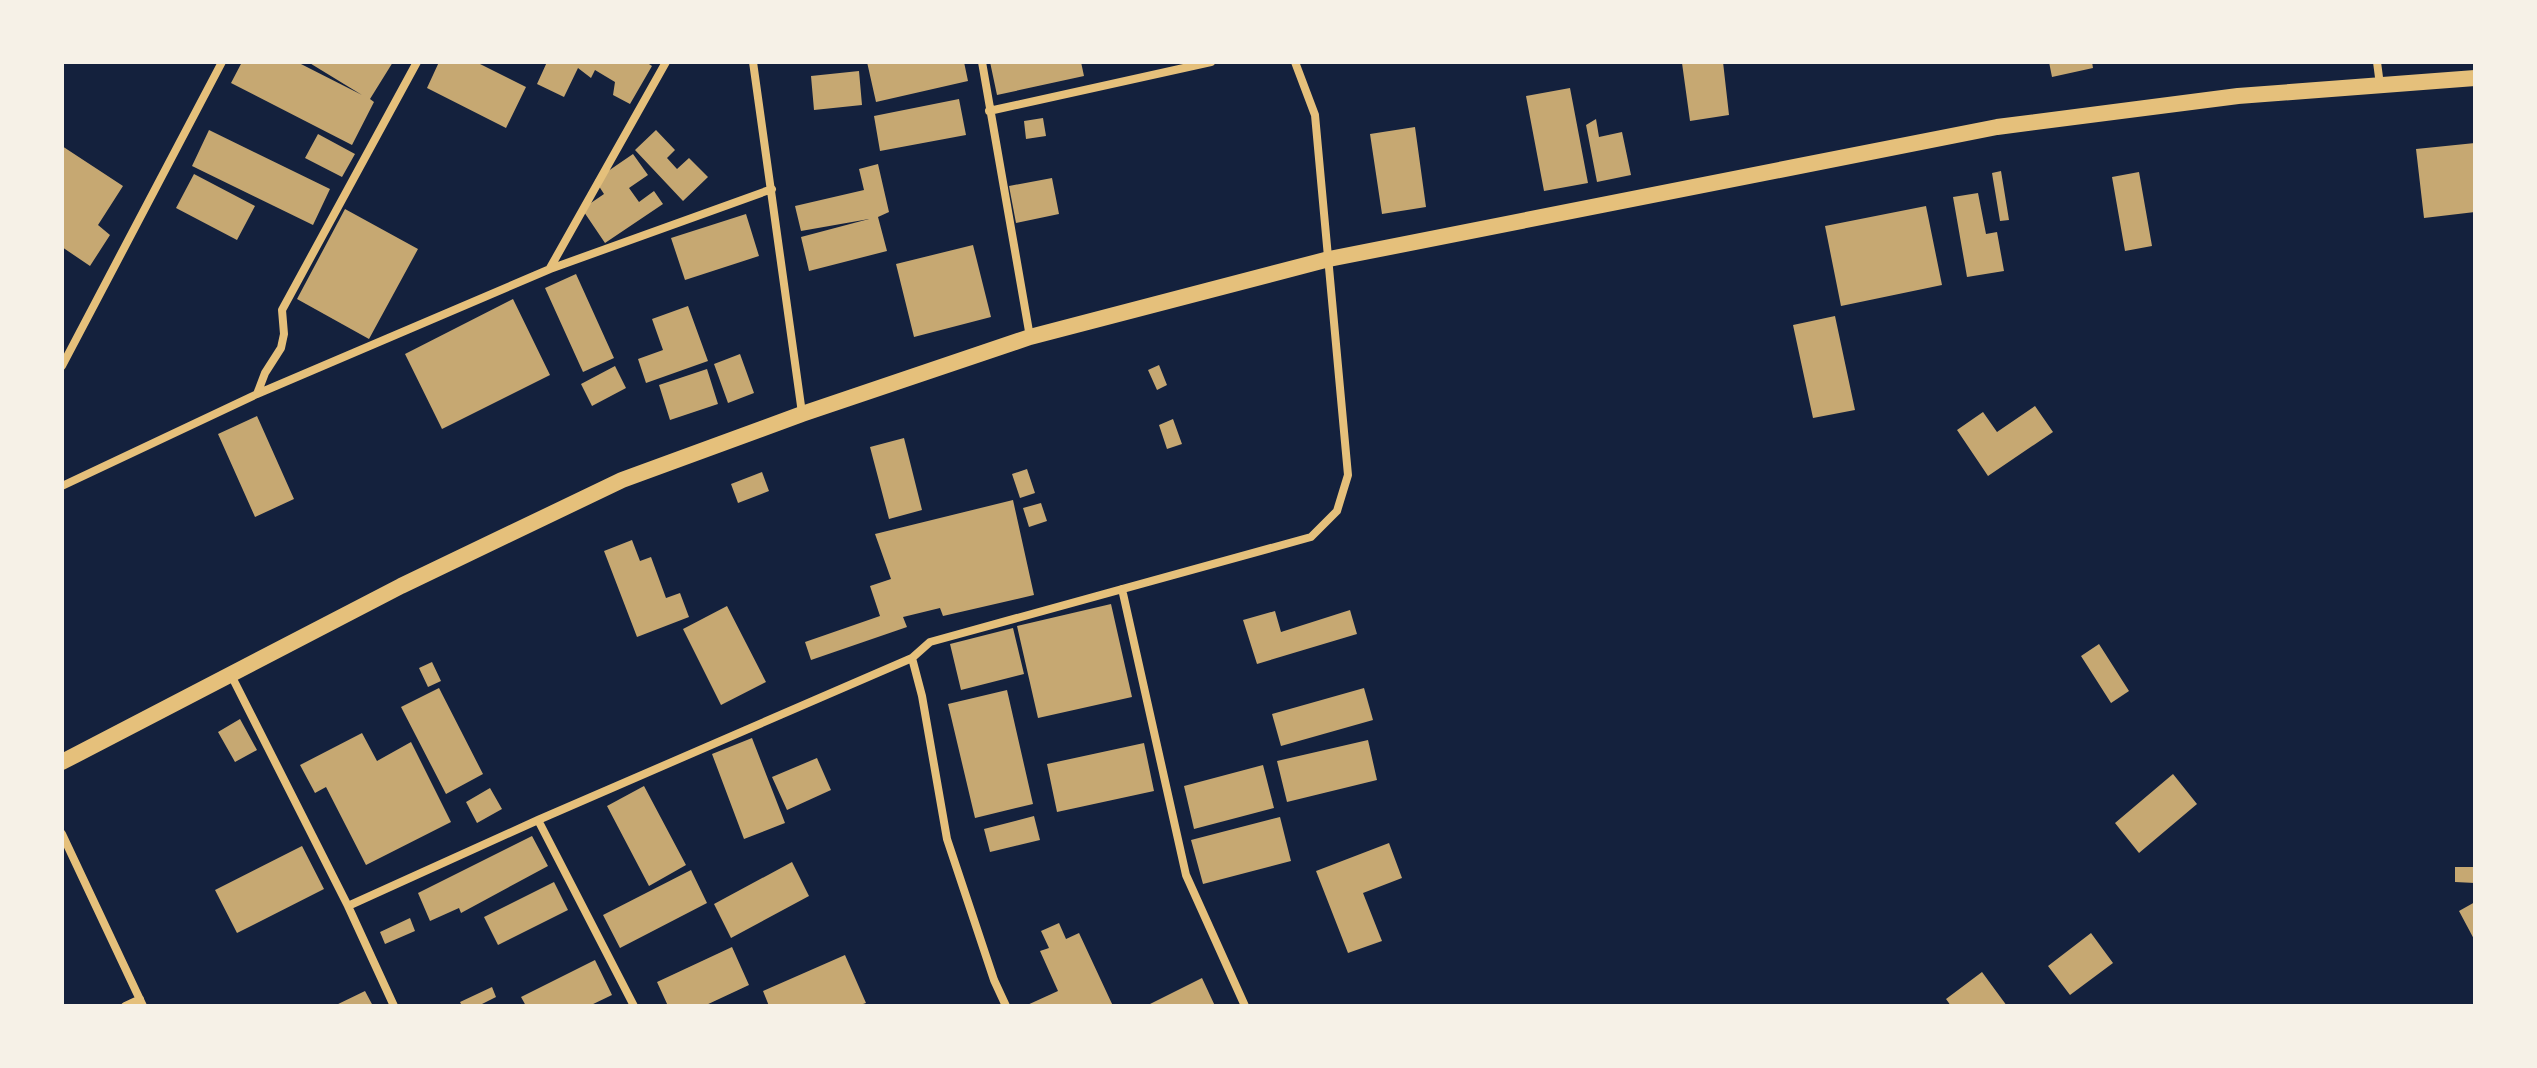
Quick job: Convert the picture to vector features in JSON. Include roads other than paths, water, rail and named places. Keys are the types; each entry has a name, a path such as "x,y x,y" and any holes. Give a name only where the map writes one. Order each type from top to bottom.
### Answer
{"main road":[{"path":"62,762 401,586 622,480 802,414 1030,337 1329,259 1997,127 2223,98 2475,78"}],"street":[{"path":"62,366 222,62"},
{"path":"257,394 265,373 281,348 284,334 282,310 417,62"},
{"path":"550,269 666,62"},
{"path":"753,62 802,414"},
{"path":"982,62 1030,337"},
{"path":"989,111 1211,62"},
{"path":"348,906 912,658 930,642 1311,537 1337,511 1348,475 1315,115 1295,62"},
{"path":"2377,62 2380,85"},
{"path":"62,486 257,394 550,269 772,189"},
{"path":"1122,589 1186,875 1245,1006"},
{"path":"912,658 922,696 947,839 994,980 1006,1006"},
{"path":"230,675 348,906 394,1006"},
{"path":"538,820 634,1006"},
{"path":"62,834 141,1002 125,1006"}]}
